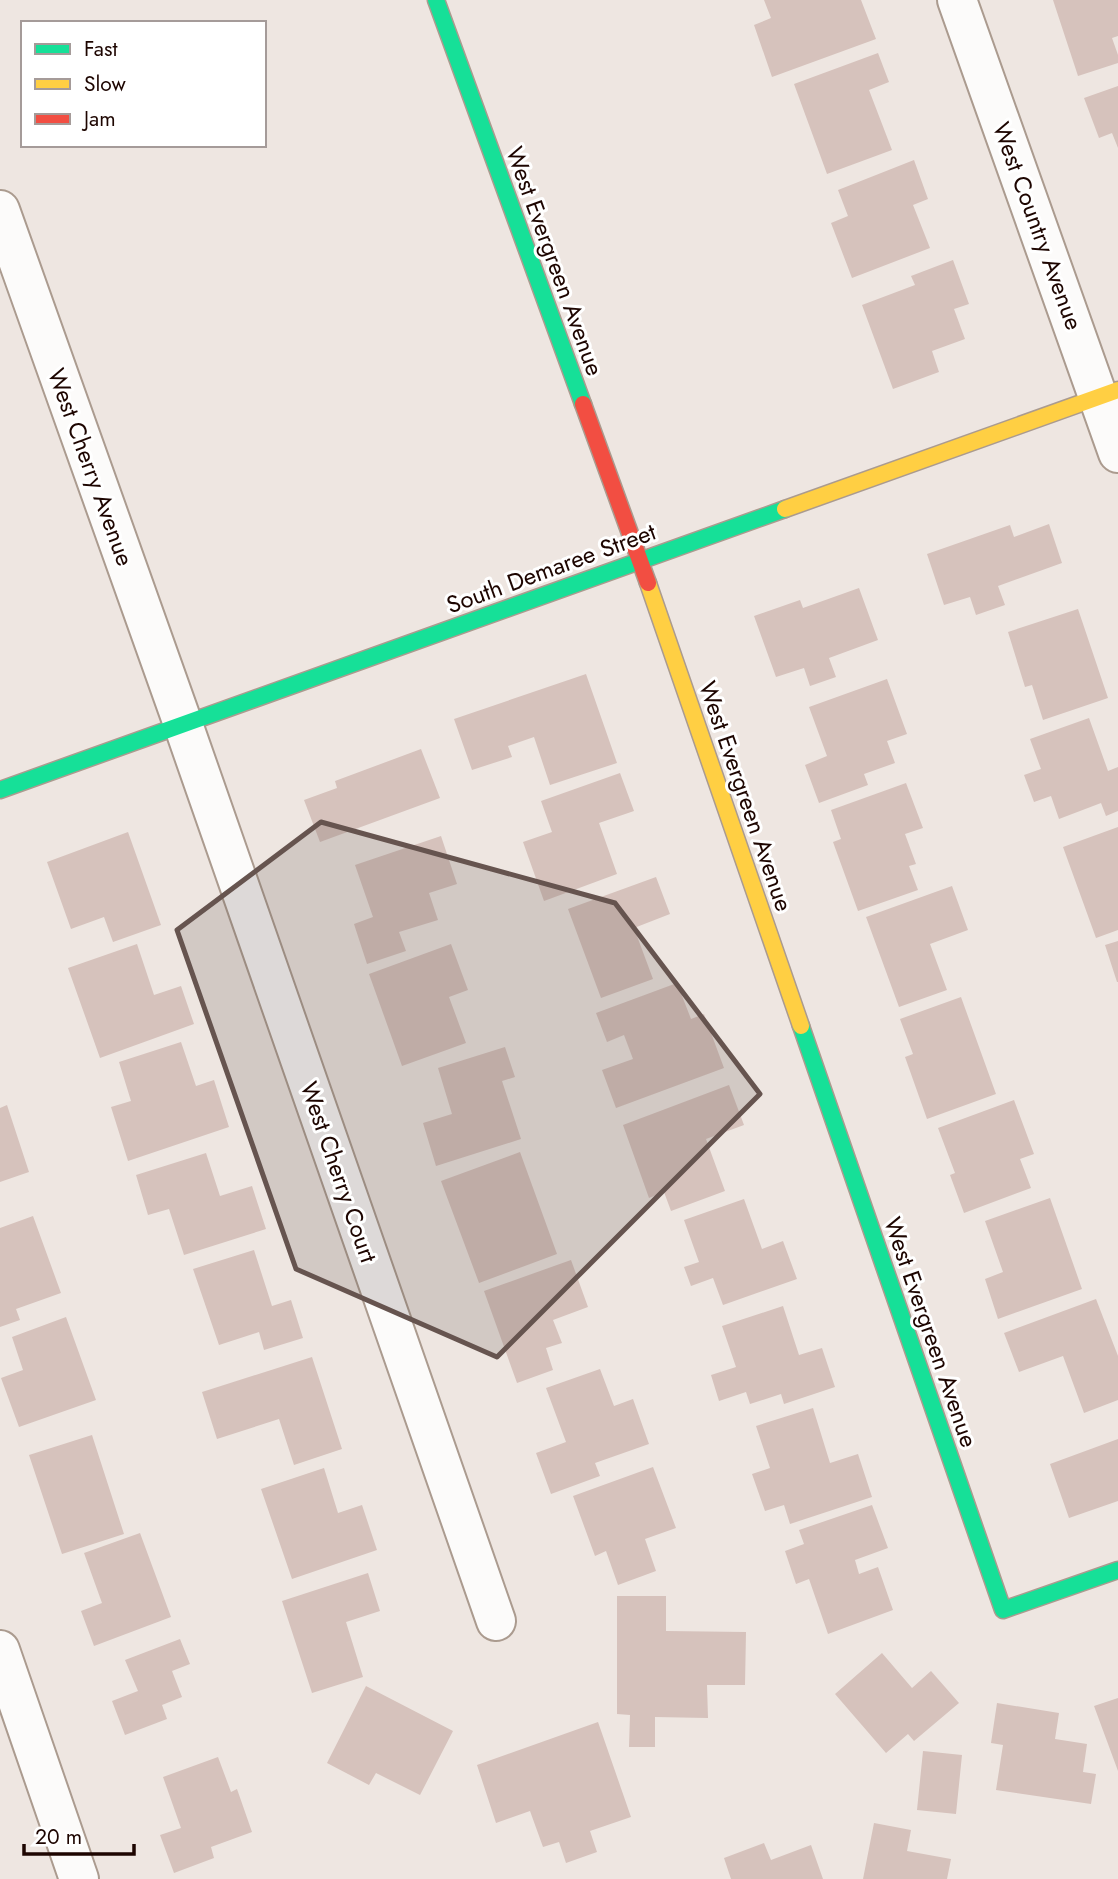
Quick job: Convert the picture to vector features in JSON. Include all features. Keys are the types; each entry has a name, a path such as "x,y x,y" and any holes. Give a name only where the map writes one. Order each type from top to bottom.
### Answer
{"street":[{"name":"West Evergreen Avenue","path":"436,0 640,560 1003,1610 1118,1570"},
{"name":"West Country Avenue","path":"957,0 1108,393 1118,453"},
{"name":"West Cherry Avenue","path":"0,210 183,724"},
{"name":"South Demaree Street","path":"0,790 1108,393"},
{"name":"West Cherry Court","path":"183,724 496,1621"},
{"path":"0,1650 79,1879"}],"highlighted area":[{"path":"321,822 615,903 760,1094 497,1357 296,1269 177,930"}],"building":[{"path":"764,0 861,0 876,39 772,77 754,25 771,18"},
{"path":"1053,0 1118,0 1118,36 1112,38 1118,63 1078,76"},
{"path":"878,53 889,82 869,90 892,150 827,174 794,84"},
{"path":"1118,86 1118,148 1112,133 1099,138 1084,98"},
{"path":"914,160 928,199 913,205 930,248 852,278 831,223 848,216 838,190"},
{"path":"953,260 969,304 954,309 965,339 932,351 939,372 893,389 862,305 915,285 911,276"},
{"path":"1049,524 1062,563 998,586 1005,605 976,615 970,597 944,605 927,554 1010,525 1014,537"},
{"path":"859,588 878,640 829,658 836,677 810,686 804,668 776,677 754,616 800,600 803,608"},
{"path":"1078,609 1108,698 1043,720 1032,685 1025,687 1008,632"},
{"path":"586,674 617,763 550,785 534,737 508,746 512,757 472,770 454,719"},
{"path":"887,679 907,734 887,741 895,763 864,774 868,785 819,803 805,765 827,756 809,707"},
{"path":"1089,718 1108,771 1118,767 1118,811 1106,816 1101,803 1059,819 1051,796 1034,802 1024,775 1041,769 1030,739"},
{"path":"421,749 440,798 320,842 304,800 337,788 335,781"},
{"path":"620,773 634,811 599,823 617,874 544,901 523,842 552,832 541,801"},
{"path":"906,783 923,828 905,834 916,864 909,866 918,890 858,911 833,842 841,839 831,810"},
{"path":"1118,827 1118,930 1096,938 1063,847"},
{"path":"128,832 161,925 113,942 104,917 71,929 47,862"},
{"path":"441,836 457,884 429,893 438,920 399,932 406,951 367,964 354,924 373,917 355,865"},
{"path":"656,877 670,914 634,928 653,979 601,998 568,909"},
{"path":"952,886 968,930 930,944 947,990 899,1007 866,917"},
{"path":"1118,941 1118,982 1117,982 1105,945"},
{"path":"137,944 154,995 181,986 194,1024 100,1058 68,968"},
{"path":"451,944 468,990 449,997 466,1043 402,1066 369,974"},
{"path":"677,983 691,1019 704,1014 724,1068 616,1108 602,1070 633,1059 624,1035 607,1042 596,1013"},
{"path":"961,997 996,1094 927,1119 905,1057 913,1054 900,1019"},
{"path":"181,1042 196,1086 214,1080 229,1127 128,1161 111,1107 131,1101 119,1062"},
{"path":"505,1047 515,1077 502,1081 521,1139 436,1166 423,1123 452,1114 438,1068"},
{"path":"729,1085 744,1125 706,1139 725,1191 671,1211 664,1192 649,1198 623,1125"},
{"path":"1014,1100 1034,1154 1020,1159 1031,1188 964,1213 950,1175 955,1173 938,1128"},
{"path":"7,1105 29,1172 0,1182 0,1108"},
{"path":"520,1152 557,1254 479,1283 441,1181"},
{"path":"206,1153 220,1196 252,1186 266,1229 184,1255 169,1209 148,1215 136,1175"},
{"path":"1050,1198 1082,1289 998,1319 985,1279 1003,1272 985,1221"},
{"path":"744,1199 762,1249 783,1241 797,1279 723,1305 713,1278 691,1286 684,1267 699,1262 684,1220"},
{"path":"33,1216 61,1293 16,1309 20,1320 0,1327 0,1228"},
{"path":"254,1250 272,1306 291,1300 303,1338 264,1350 259,1332 219,1345 193,1269"},
{"path":"571,1260 588,1307 553,1320 562,1343 546,1348 553,1370 517,1383 484,1291"},
{"path":"1096,1299 1118,1356 1118,1400 1084,1413 1063,1356 1019,1372 1004,1333"},
{"path":"783,1306 799,1355 822,1348 835,1387 784,1404 781,1394 750,1404 746,1392 719,1401 711,1375 736,1367 722,1326"},
{"path":"66,1317 96,1400 19,1427 1,1378 23,1370 12,1337"},
{"path":"312,1357 342,1449 294,1465 279,1419 217,1439 202,1392"},
{"path":"600,1369 614,1406 633,1399 649,1444 595,1463 600,1476 551,1494 536,1453 566,1442 546,1388"},
{"path":"813,1408 830,1463 858,1454 872,1497 790,1524 784,1505 765,1511 752,1474 770,1468 756,1426"},
{"path":"92,1435 124,1534 62,1554 29,1455"},
{"path":"1118,1439 1118,1501 1069,1518 1050,1464"},
{"path":"653,1467 676,1528 645,1539 656,1571 618,1585 606,1551 595,1556 573,1496"},
{"path":"324,1468 338,1513 362,1505 377,1550 292,1579 261,1489"},
{"path":"872,1505 888,1548 855,1560 859,1574 878,1567 893,1610 828,1634 809,1579 796,1584 785,1551 804,1544 799,1530"},
{"path":"140,1533 171,1617 94,1646 81,1611 102,1603 84,1553"},
{"path":"368,1573 380,1611 346,1622 363,1677 312,1693 282,1601"},
{"path":"617,1596 666,1596 666,1631 746,1632 745,1685 707,1685 708,1718 655,1717 655,1747 629,1747 630,1715 617,1714"},
{"path":"180,1639 190,1664 172,1671 182,1697 162,1705 167,1719 125,1735 112,1701 138,1691 125,1660"},
{"path":"882,1653 912,1688 931,1671 959,1703 914,1741 908,1734 886,1753 835,1694"},
{"path":"366,1686 453,1731 420,1795 376,1773 369,1785 327,1763"},
{"path":"1118,1698 1118,1771 1094,1706"},
{"path":"997,1703 1059,1713 1055,1739 1087,1744 1083,1772 1096,1774 1091,1804 996,1790 1003,1745 991,1743"},
{"path":"598,1722 631,1817 590,1831 597,1852 566,1863 559,1842 543,1847 530,1811 496,1823 477,1765"},
{"path":"923,1751 962,1755 956,1814 917,1810"},
{"path":"218,1757 231,1792 237,1789 252,1832 211,1847 214,1858 174,1873 160,1835 181,1828 163,1777"},
{"path":"874,1823 911,1830 907,1851 951,1859 947,1879 863,1879"},
{"path":"764,1843 771,1860 811,1845 823,1879 731,1879 724,1858"}],"traffic: fast":[{"path":"436,0 583,404"},
{"path":"0,790 785,509"},
{"path":"801,1026 1003,1610 1118,1570"}],"traffic: slow":[{"path":"785,509 1118,390"},
{"path":"648,583 801,1026"}],"traffic: jam":[{"path":"583,404 648,583"}]}
